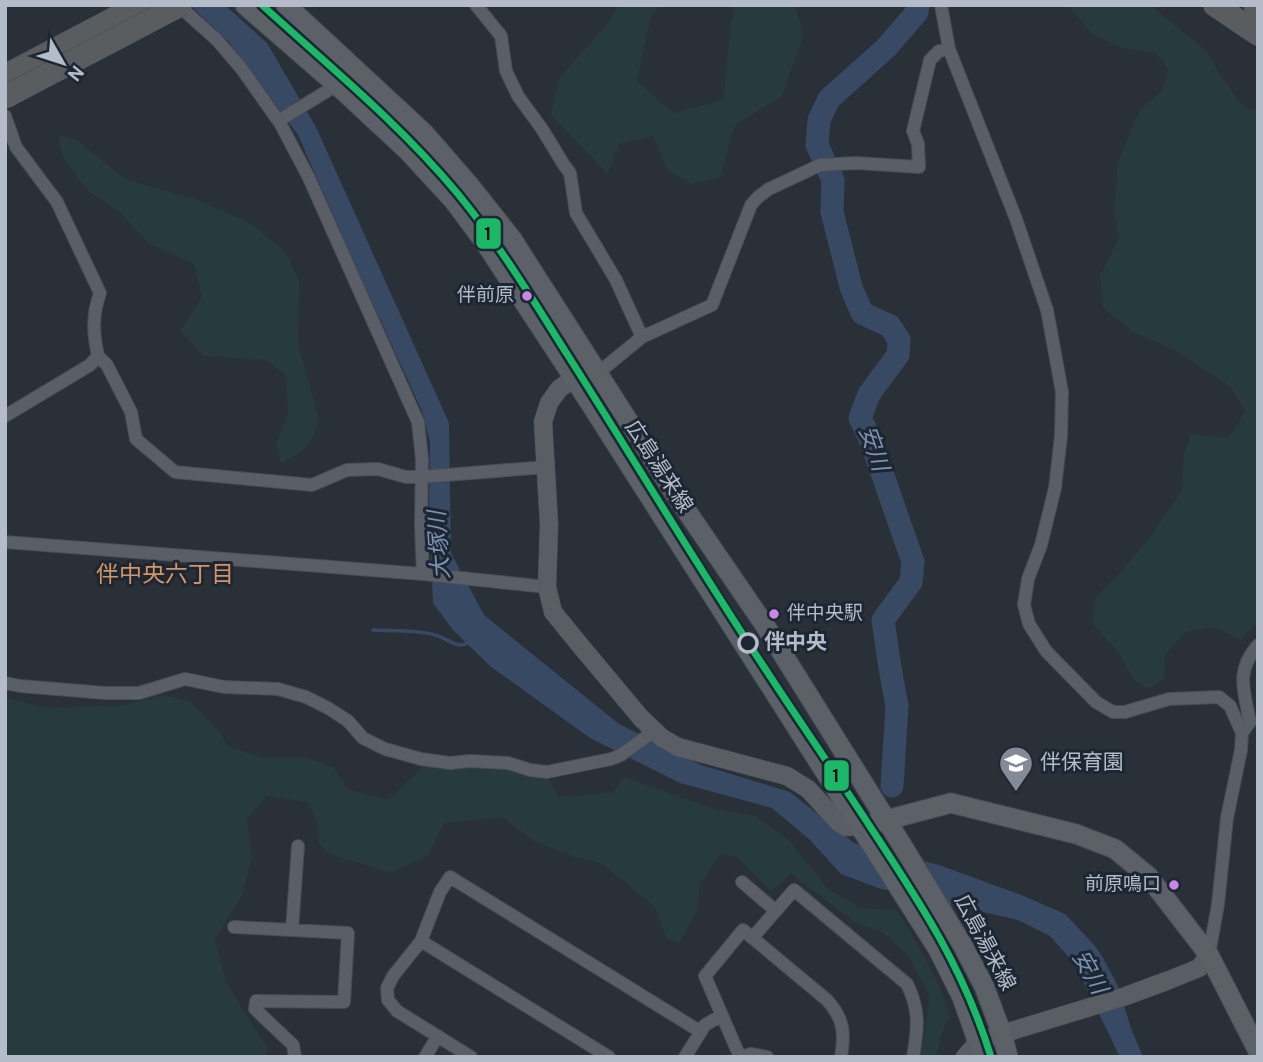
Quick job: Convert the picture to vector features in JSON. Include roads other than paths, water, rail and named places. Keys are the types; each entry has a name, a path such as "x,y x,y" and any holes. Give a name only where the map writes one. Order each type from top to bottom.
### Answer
{"highway":[{"path":"5,76 140,5"},
{"path":"5,97 179,5"},
{"path":"1215,5 1258,34"}],"main road":[{"name":"広島湯来線","path":"245,5 407,150 454,201 486,244 909,901 938,949 962,997 981,1049"},
{"name":"広島湯来線","path":"286,5 424,133 512,239 673,491 764,624 915,865 984,986 1008,1057"},
{"path":"860,826 951,803 1076,834 1115,849 1148,876 1209,955 1258,1051"}],"street":[{"path":"179,5 217,40 281,121 418,422 424,477 421,527 428,575"},
{"path":"476,5 501,36 506,71 518,96 570,173 576,213 616,280 642,337"},
{"path":"941,5 949,48 1016,219 1047,310 1062,392 1061,436 1055,488 1041,545 1028,579 1024,605 1029,624 1046,651 1096,702 1112,712 1125,712 1169,699 1219,697 1230,706 1242,733 1227,818 1218,904 1209,955 1199,968 1126,996 1002,1034 965,1057"},
{"path":"860,826 846,827 839,823 808,789 787,776 678,747 651,733 553,612 547,587 549,524 543,422 549,403 559,389 574,378 598,373 642,337 712,306 751,205 758,197 825,164 919,167 918,144 913,131 930,60 939,51 949,48"},
{"path":"281,121 337,85 351,67"},
{"path":"5,116 10,150 57,202 100,293 95,306 93,332 98,356 107,365 131,412 136,439 175,472 312,485 347,470 378,469 406,477 424,477 546,467"},
{"path":"5,416 90,365 98,356"},
{"path":"5,542 428,575 547,587"},
{"path":"1242,733 1250,722 1241,679 1250,654 1258,645"},
{"path":"5,683 105,693 139,693 186,679 224,687 278,689 306,696 328,708 348,722 363,738 385,749 421,759 450,763 508,763 547,772 611,759 651,733"},
{"path":"292,930 298,846"},
{"path":"471,1057 397,1011 388,1000 387,988 393,976 421,941 440,892 450,877 701,1032"},
{"path":"742,882 776,911"},
{"path":"752,938 794,890 907,984 914,997 918,1015 914,1057"},
{"path":"234,927 348,933 344,1002 256,1001 255,1009 293,1045 295,1057"},
{"path":"767,1057 751,1054 740,1057 705,976 743,930 837,1011 844,1040 841,1057"},
{"path":"421,941 609,1057"},
{"path":"685,1057 705,1025 722,1016"},
{"path":"425,1057 438,1036"}],"water":[{"name":"大塚川","path":"190,5 225,5 267,43 316,127 449,423 451,553 484,615 619,724 701,765 790,792 854,843 939,865 1065,914 1103,958 1118,986 1143,1057 1120,1057 1074,963 1050,936 1018,920 878,888 841,874 810,840 772,808 680,783 590,738 490,666 453,630 433,603 429,511 430,442 422,411 298,135 229,42"}],"waterway":[{"name":"安川","path":"892,786 897,706 883,620 911,582 913,562 871,441 860,418 869,394 898,355 899,340 890,326 862,313 851,287 832,212 833,180 817,145 819,120 829,99 886,48 917,12 918,5"},
{"path":"373,630 429,633 457,645 471,641"}],"place":[{"name":"伴前原","path":"527,296"},
{"name":"伴中央駅","path":"774,614"},
{"name":"伴中央","path":"748,643"},
{"name":"伴保育園","path":"1016,793"},
{"name":"前原鳴口","path":"1174,885"}],"district":[{"name":"伴中央六丁目","path":"165,576"}]}
